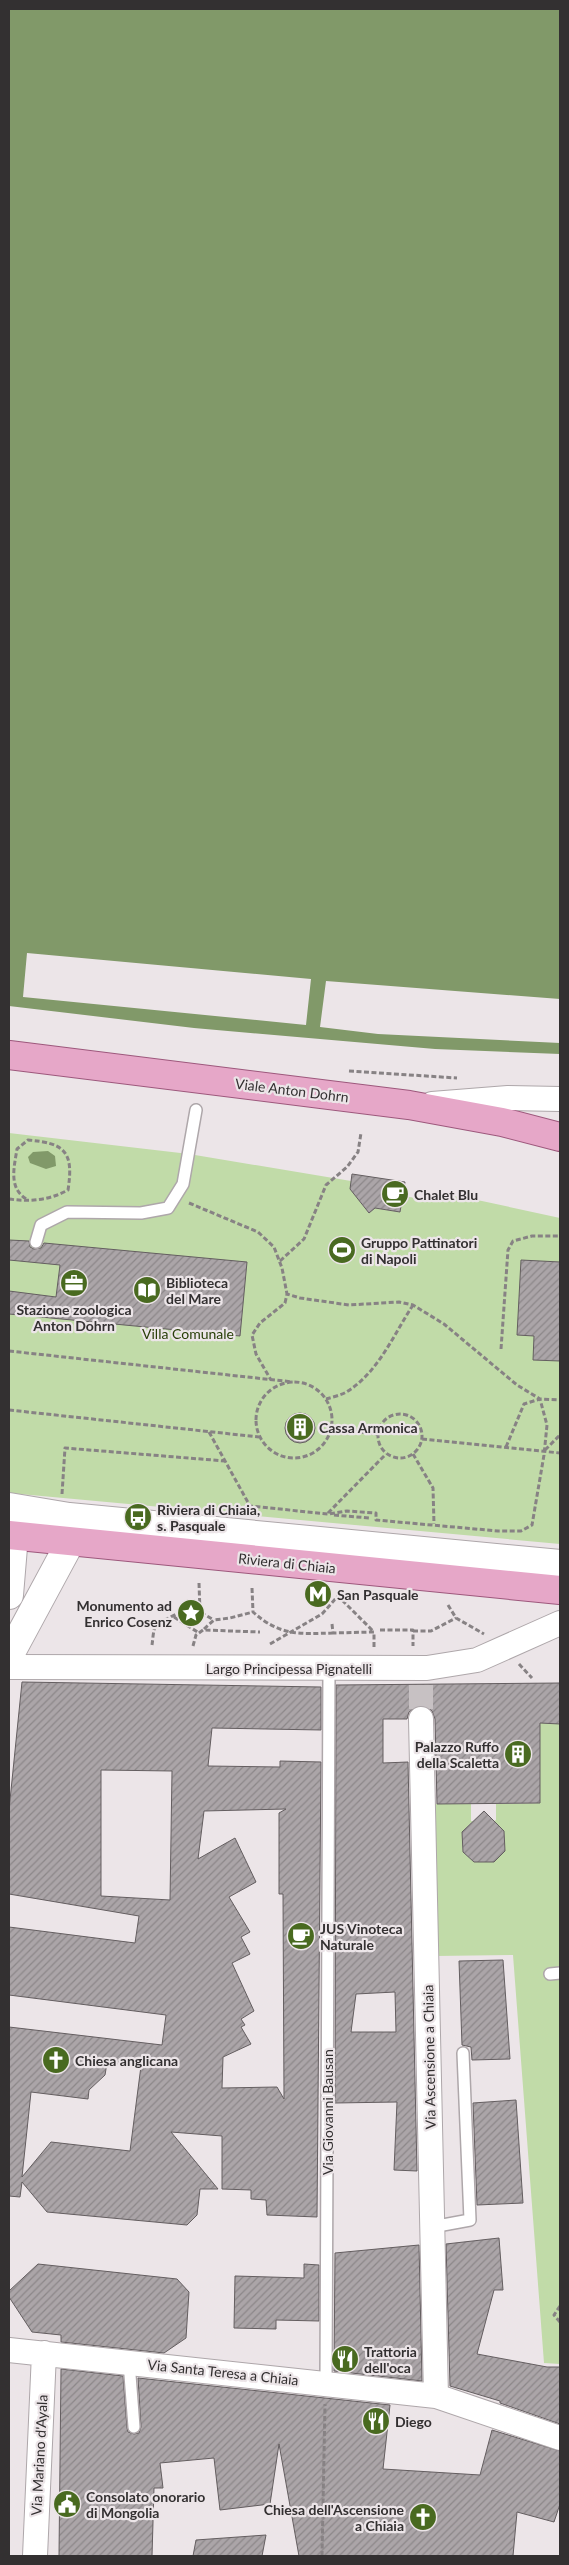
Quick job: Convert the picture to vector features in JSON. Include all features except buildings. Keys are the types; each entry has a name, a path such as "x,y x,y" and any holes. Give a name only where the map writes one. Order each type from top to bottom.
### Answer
{"main road":[{"name":"Viale Anton Dohrn","path":"16,1055 409,1105 502,1122 560,1137"},
{"name":"Riviera di Chiaia","path":"12,1535 560,1590"}],"street":[{"path":"409,1105 508,1098 560,1100"},
{"path":"10,1508 69,1517 560,1564"},
{"path":"9,1595 12,1535 15,1520 10,1508"},
{"path":"9,1656 71,1542"},
{"name":"Largo Principessa Pignatelli","path":"9,1667 218,1674 329,1668 420,1676 477,1660 560,1623"},
{"name":"Via Ascensione a Chiaia","path":"421,1719 436,2396"},
{"name":"Via Santa Teresa a Chiaia","path":"9,2350 326,2382 436,2396 560,2438"},
{"name":"Via Mariano d'Ayala","path":"34,2556 44,2353"}],"lane":[{"path":"36,1242 41,1225 67,1212 141,1213 168,1208 183,1184 196,1110"},
{"name":"Via Giovanni Bausan","path":"326,2382 329,1668"},
{"path":"432,2228 470,2220 463,2053"},
{"path":"129,2362 134,2428"}],"path":[{"path":"344,1071 462,1078"},
{"path":"280,1261 304,1238 326,1185 347,1167 358,1152 361,1133"},
{"path":"9,1199 28,1200 52,1199 68,1190 71,1171 68,1157 61,1147 46,1142 28,1140 17,1149 14,1183 20,1195 28,1200"},
{"path":"175,1197 258,1232 274,1247 280,1261 287,1294 285,1303 260,1323 252,1335 256,1354 271,1380"},
{"path":"501,1349 508,1250 513,1241 532,1236 560,1236"},
{"path":"287,1294 300,1298 349,1305 377,1302 413,1305 444,1324 517,1385 540,1400 547,1425 545,1451 532,1525 521,1531 498,1531 376,1520 376,1514 347,1511 328,1514"},
{"path":"326,1400 348,1391 364,1376 385,1352 413,1305"},
{"path":"9,1351 293,1382 306,1384 318,1390 326,1400 331,1411 330,1429 322,1446 301,1458 288,1458 266,1447 259,1437 255,1425 256,1412 261,1400 269,1390 280,1384 293,1382"},
{"path":"506,1447 524,1404 540,1400 560,1400"},
{"path":"9,1410 259,1437"},
{"path":"405,1415 417,1422 422,1438 418,1449 413,1454 400,1458 386,1454 378,1441 378,1434 380,1427 390,1416 405,1415"},
{"path":"330,1429 378,1434"},
{"path":"209,1432 250,1506 369,1518"},
{"path":"545,1451 560,1435"},
{"path":"422,1438 560,1454"},
{"path":"62,1482 65,1448 225,1461"},
{"path":"328,1514 386,1454"},
{"path":"413,1454 433,1488 434,1524"},
{"path":"199,1582 198,1603 200,1612 214,1620"},
{"path":"252,1588 254,1612 266,1623 290,1634 374,1632"},
{"path":"262,1649 322,1614 338,1596 374,1632 374,1648 383,1647"},
{"path":"151,1650 155,1626 160,1621 174,1617 198,1603"},
{"path":"448,1605 456,1618 490,1637"},
{"path":"192,1650 196,1635 214,1620 254,1612"},
{"path":"174,1617 199,1633"},
{"path":"380,1630 431,1631 456,1618"},
{"path":"332,1624 333,1633"},
{"path":"203,1630 260,1632"},
{"path":"560,2306 554,2315 560,2322"},
{"path":"322,2556 326,2382"}],"green space":[{"name":"Villa Comunale","path":"9,1133 189,1154 351,1181 351,1186 366,1197 360,1202 369,1213 375,1208 400,1212 402,1196 423,1199 424,1191 560,1218 560,1544 9,1493"},
{"path":"540,1683 560,1683 560,2364 544,2363 513,1955 436,1956 435,1804 471,1804 471,1821 473,1821 462,1832 463,1852 474,1862 494,1862 505,1851 504,1831 494,1821 496,1820 496,1804 540,1803"}],"shaded area":[{"path":"9,9 560,9 560,1054 435,1049 194,1028 9,1006"},
{"path":"48,1151 55,1156 56,1166 46,1169 30,1163 28,1157 33,1152"}],"pier":[{"path":"27,953 311,979 306,1025 23,997"},
{"path":"326,981 560,999 560,1043 378,1034 320,1027"}],"tunnel":[{"path":"421,1685 421,1719"}],"place":[{"name":"Chalet Blu","path":"395,1194"},
{"name":"Gruppo Pattinatori di Napoli","path":"342,1250"},
{"name":"Stazione zoologica Anton Dohrn","path":"74,1283"},
{"name":"Biblioteca del Mare","path":"147,1290"},
{"name":"Cassa Armonica","path":"300,1427"},
{"name":"Riviera di Chiaia, s. Pasquale","path":"138,1517"},
{"name":"San Pasquale","path":"318,1594"},
{"name":"Monumento ad Enrico Cosenz","path":"191,1613"},
{"name":"Palazzo Ruffo della Scaletta","path":"518,1754"},
{"name":"JUS Vinoteca Naturale","path":"301,1936"},
{"name":"Chiesa anglicana","path":"56,2060"},
{"name":"Trattoria dell'oca","path":"345,2359"},
{"name":"Diego","path":"376,2421"},
{"name":"Consolato onorario di Mongolia","path":"67,2504"},
{"name":"Chiesa dell'Ascensione a Chiaia","path":"423,2517"}]}
